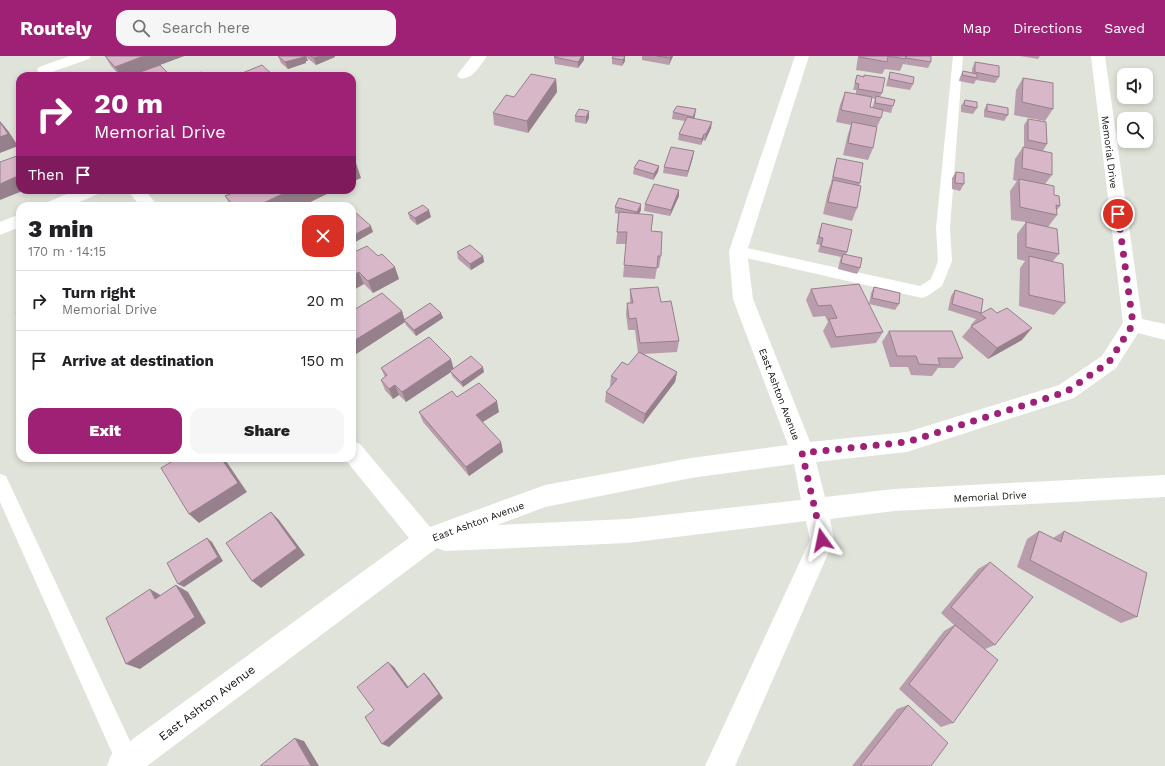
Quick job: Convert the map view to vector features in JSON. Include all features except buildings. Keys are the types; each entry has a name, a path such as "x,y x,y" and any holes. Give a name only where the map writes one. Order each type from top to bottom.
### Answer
{"street":[{"path":"43,69 84,56"},
{"path":"464,75 480,56"},
{"name":"East Ashton Avenue","path":"125,764 426,540 545,496 691,468 802,453 743,299 738,252 802,56"},
{"name":"Memorial Drive","path":"1098,56 1133,324"},
{"path":"64,202 82,194"},
{"path":"139,194 146,202"},
{"path":"0,228 16,222"},
{"path":"720,766 822,540 802,453 907,442 1066,392 1109,362 1133,324 1165,332"},
{"path":"356,456 426,540"},
{"name":"Memorial Drive","path":"815,509 894,500 1165,486"},
{"name":"East Ashton Avenue","path":"426,540 627,531 815,509"}],"lane":[{"path":"738,252 922,292 937,282 944,261 943,228 958,56"},
{"path":"0,482 125,764"}],"route":[{"path":"822,540 802,453 907,442 1066,392 1109,362 1133,324 1118,214"}]}
